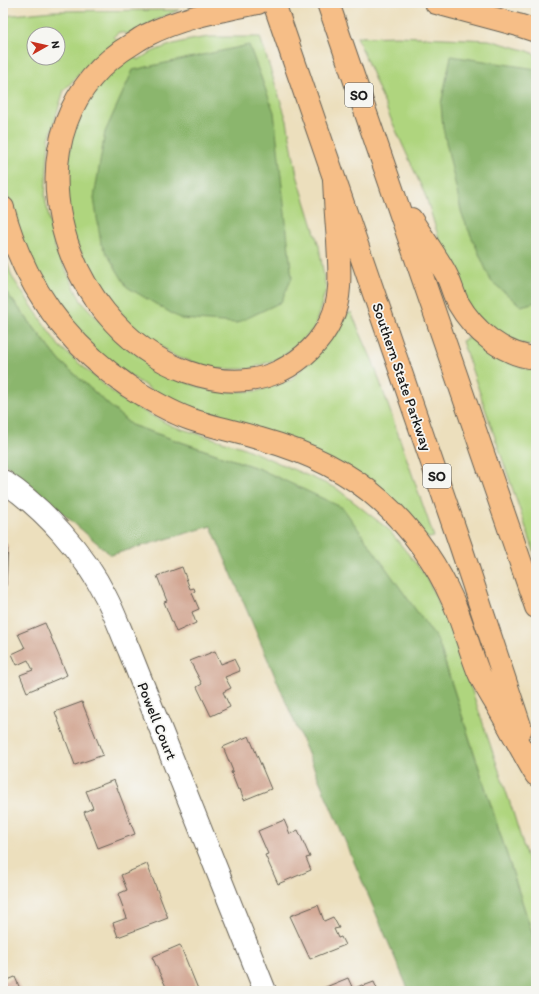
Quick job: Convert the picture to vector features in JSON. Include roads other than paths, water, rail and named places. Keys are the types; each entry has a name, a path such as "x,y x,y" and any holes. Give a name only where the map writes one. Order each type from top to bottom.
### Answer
{"highway":[{"path":"258,3 198,16 181,21 144,36 114,55 88,82 76,97 67,115 56,154 54,195 57,216 63,236 79,272 98,303 121,330 151,353 167,363 197,375 227,381 258,379 272,374 299,360 313,347 331,320 336,305 340,273 334,180"},
{"name":"Southern State Parkway","path":"274,3 461,547 536,775"},
{"name":"SO","path":"328,3 390,187 536,607"},
{"path":"436,3 512,23 536,31"},
{"path":"390,187 446,274 458,303 474,324 502,347 524,356 536,358"},
{"path":"3,208 14,243 35,288 63,327 81,348 99,364 140,394 181,416 210,426 285,446 338,470 360,484 397,516 422,545 443,580 461,622 479,672 536,775"}],"street":[{"name":"Powell Court","path":"3,481 32,504 55,526 80,556 106,596 265,991"}]}
